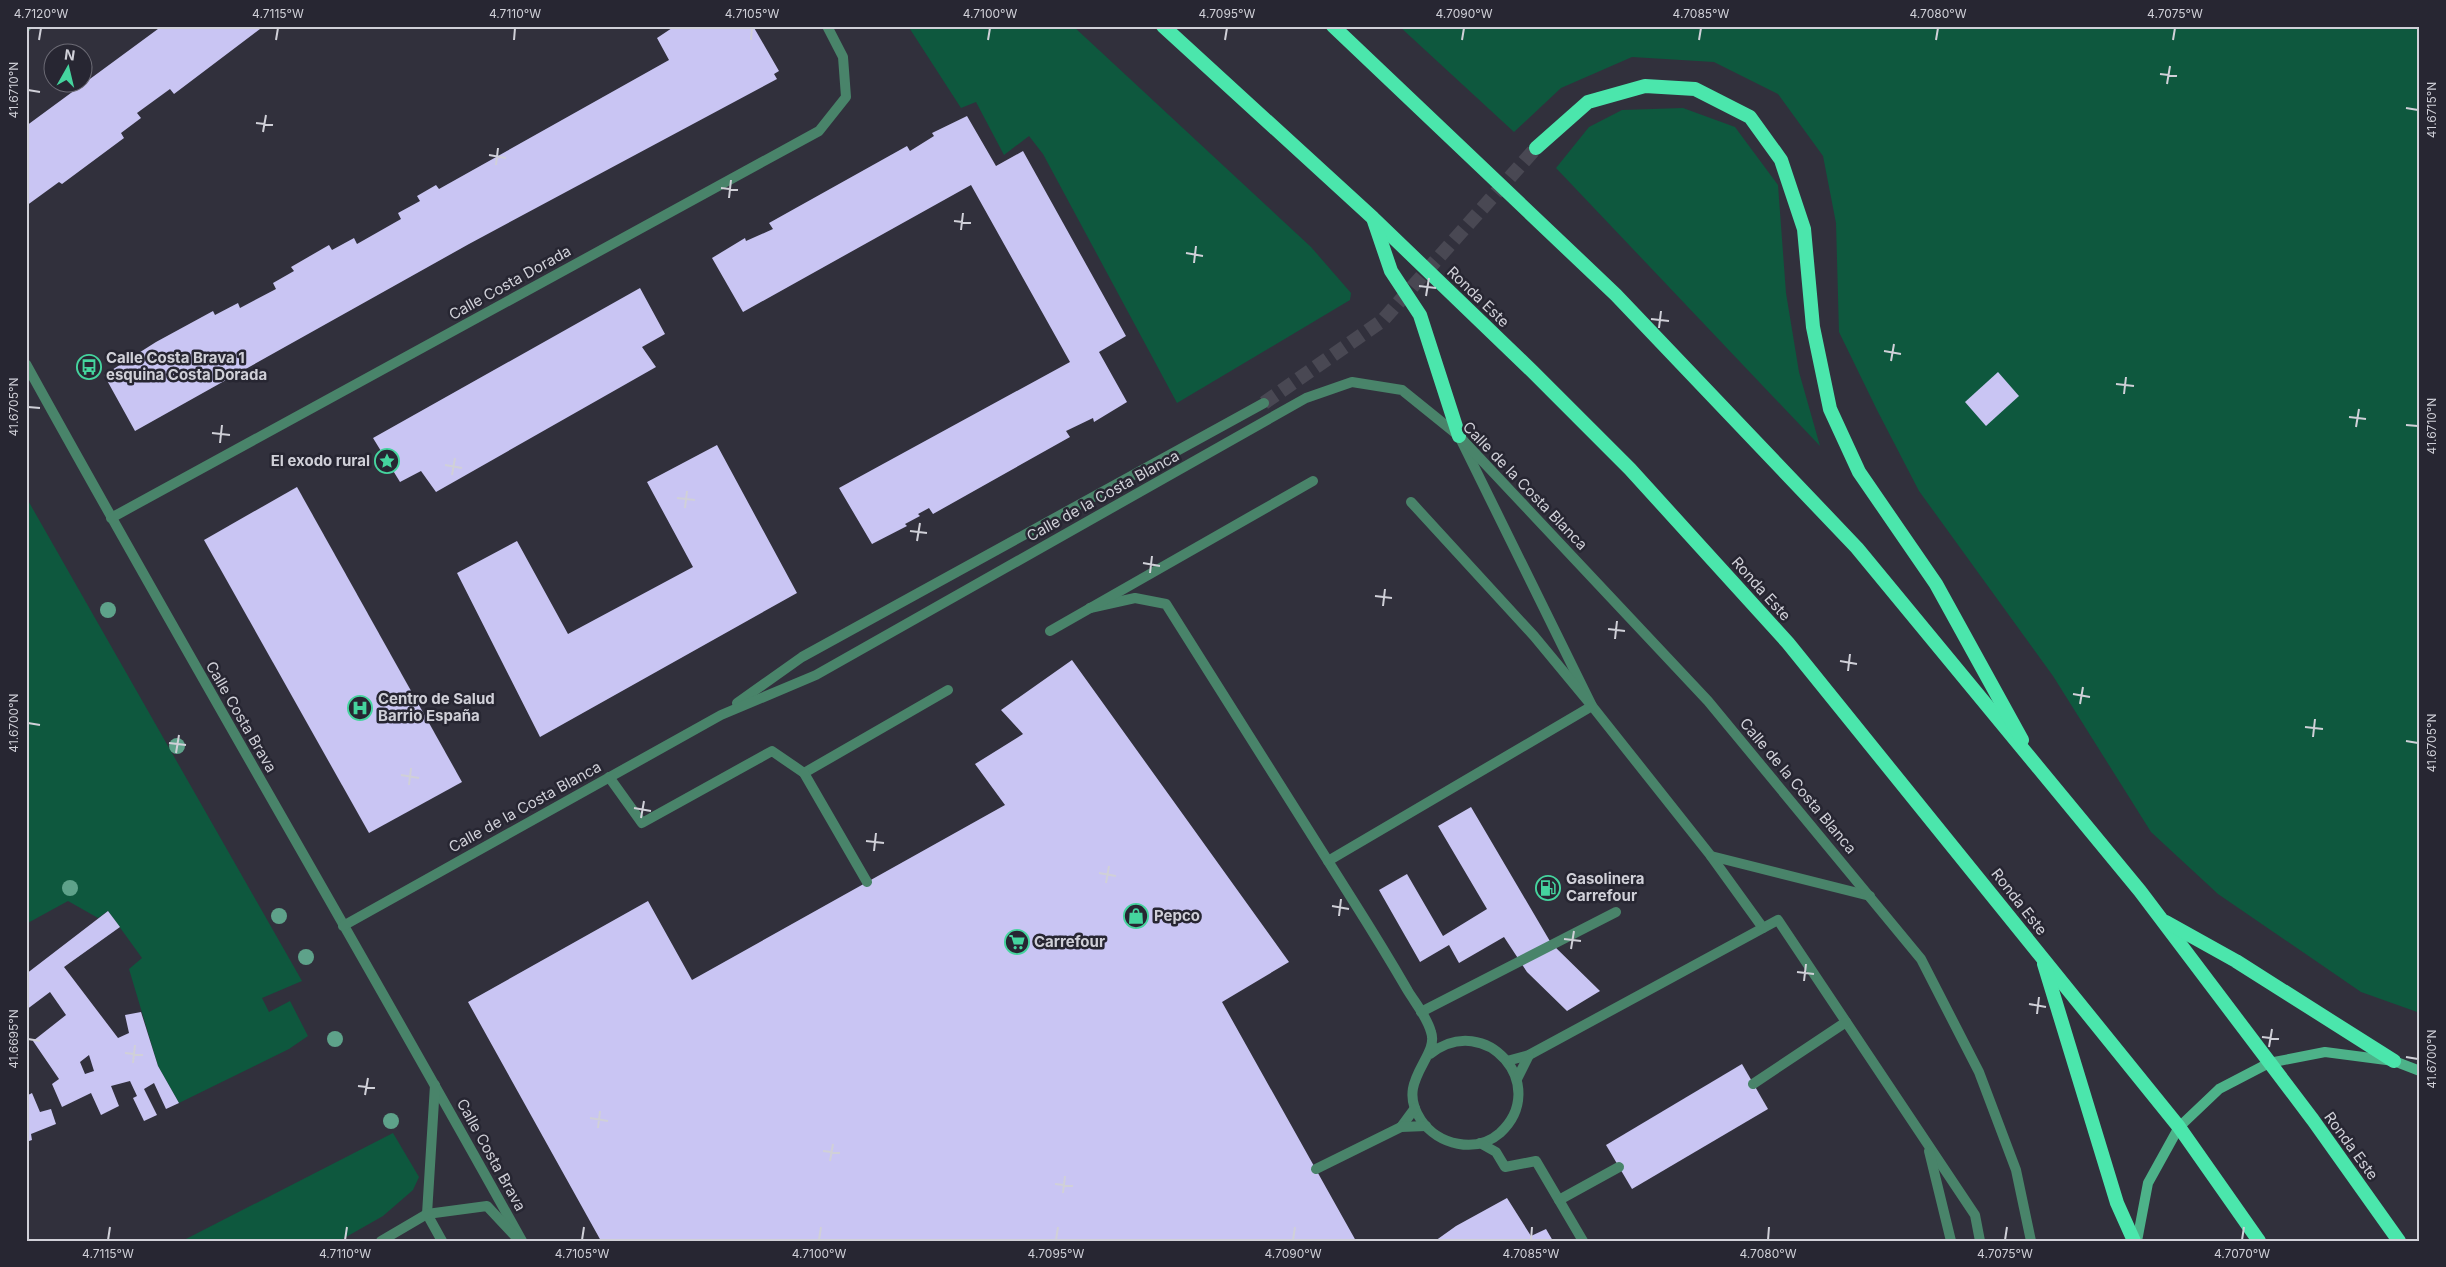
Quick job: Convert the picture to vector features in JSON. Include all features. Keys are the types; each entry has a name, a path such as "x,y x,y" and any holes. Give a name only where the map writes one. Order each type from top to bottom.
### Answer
{"highway":[{"name":"Ronda Este","path":"1163,26 1374,218 1630,469 1788,643 2179,1127 2259,1241"},
{"name":"Ronda Este","path":"1333,26 1616,295 1857,548 2039,771 2140,891 2313,1120 2399,1241"},
{"path":"1536,148 1588,102 1645,86 1695,89 1750,117 1781,160 1804,229 1814,327 1830,409 1859,472 1936,584 2039,771"},
{"path":"1374,218 1391,271 1420,315 1460,436"},
{"path":"2160,919 2236,961 2394,1060"},
{"path":"2041,957 2117,1203 2136,1241"}],"main road":[{"path":"2136,1241 2148,1183 2179,1127 2220,1089 2269,1063 2325,1052 2394,1060 2420,1071"}],"street":[{"name":"Calle Costa Dorada","path":"111,518 819,131 846,97 843,57 827,26"},
{"name":"Calle Costa Brava","path":"26,364 111,518 435,1084 521,1241"},
{"name":"Calle de la Costa Blanca","path":"343,926 721,715 816,675 1306,398 1352,382 1402,390 1460,436 1708,701 1922,959 1979,1072 2016,1170 2031,1241"},
{"name":"Calle de la Costa Blanca","path":"721,715 802,656 1264,403"},
{"path":"1460,436 1592,706"},
{"path":"1050,631 1313,481"},
{"path":"1411,502 1534,636 1592,706 1711,856 1763,928"},
{"path":"1090,608 1135,598 1166,604 1421,1012 1432,1034 1430,1054"},
{"path":"804,773 948,690"},
{"path":"1328,861 1592,706"},
{"path":"609,778 642,822 772,751 804,773 867,882"},
{"path":"1711,856 1870,896"},
{"path":"1421,1012 1616,912"},
{"path":"1507,1060 1530,1055 1778,920 1975,1216 1980,1241"},
{"path":"1754,1084 1846,1022"},
{"path":"1432,1034 1450,1042"},
{"path":"1496,1152 1500,1133 1516,1108 1518,1094 1517,1079 1507,1060 1496,1050 1482,1042 1466,1040 1450,1042 1430,1054 1420,1065 1413,1093 1415,1108 1426,1126 1436,1136 1450,1142 1465,1145 1480,1143 1500,1133"},
{"path":"1517,1079 1530,1055"},
{"name":"Calle Costa Brava","path":"435,1084 427,1214 487,1206 521,1241"},
{"path":"1401,1127 1415,1108"},
{"path":"1316,1169 1401,1127 1426,1126"},
{"path":"1480,1143 1496,1152 1505,1167 1536,1161 1583,1241"},
{"path":"1927,1143 1951,1241"},
{"path":"1559,1200 1619,1167"},
{"path":"381,1241 427,1214 442,1241"}],"green space":[{"path":"908,26 1073,26 1311,247 1351,293 1350,300 1177,403 1043,154 1029,136 1004,155 976,102 961,108"},
{"path":"1399,26 2420,26 2420,1013 2361,992 2218,894 2151,832 2053,676 1919,491 1877,410 1839,332 1836,223 1823,156 1778,94 1714,62 1632,57 1561,88 1514,132"},
{"path":"1683,108 1735,127 1778,185 1786,293 1799,372 1820,446 1556,168 1589,127 1622,110"},
{"path":"26,497 302,981 262,998 269,1012 290,1001 308,1036 289,1049 179,1103 158,1066 129,969 142,958 108,911 98,918 68,901 26,924"},
{"path":"393,1133 419,1177 413,1190 383,1216 339,1241 182,1241"}],"building":[{"path":"162,26 264,26 174,94 170,89 137,113 141,118 121,133 124,138 62,184 59,182 26,206 26,126 72,92 92,92 92,77"},
{"path":"675,26 753,26 779,71 774,74 777,79 469,244 135,431 104,375 156,342 213,311 215,315 238,303 240,308 276,289 273,283 294,271 291,267 329,245 332,250 354,238 357,244 401,219 398,213 420,201 417,196 436,185 439,189 669,60 657,38"},
{"path":"967,116 996,166 1023,151 1126,336 1099,352 1127,402 1094,422 1093,418 1066,431 1070,437 933,514 929,508 918,514 920,516 905,524 907,526 872,544 839,488 1070,362 971,185 743,312 712,258 745,238 746,241 773,229 769,223 907,146 910,151 934,136 932,133"},
{"path":"640,288 665,334 642,347 656,367 436,492 421,471 400,482 373,438"},
{"path":"1998,372 2019,396 1986,426 1965,402"},
{"path":"717,445 797,593 540,737 457,573 517,541 568,634 693,567 647,482"},
{"name":"Centro de Salud Barrio España","path":"297,487 462,782 369,833 204,540"},
{"name":"Carrefour","path":"1072,660 1289,962 1222,1002 1356,1241 601,1241 468,1002 648,901 692,980 1005,805 975,764 1023,734 1001,710"},
{"path":"1471,807 1551,943 1600,991 1567,1011 1527,972 1504,937 1459,963 1449,945 1420,962 1379,890 1407,874 1443,936 1487,909 1438,826"},
{"path":"108,911 120,927 64,967 118,1038 129,1033 125,1015 141,1012 158,1066 179,1103 166,1109 154,1083 144,1089 157,1115 144,1121 133,1098 137,1096 130,1081 111,1086 119,1106 101,1115 91,1093 62,1107 52,1084 59,1079 33,1041 66,1015 50,992 26,1010 26,974","holes":["89,1055 94,1071 85,1074 80,1062"]},
{"path":"1742,1064 1768,1109 1632,1189 1606,1145"},
{"path":"32,1093 40,1112 51,1109 56,1124 31,1134 32,1140 26,1142 26,1096"},
{"path":"1507,1198 1531,1236 1546,1229 1553,1241 1435,1241 1456,1226"}],"tunnel":[{"path":"1264,403 1382,321 1536,148"}],"place":[{"name":"Calle Costa Brava 1 esquina Costa Dorada","path":"89,367"},
{"name":"El exodo rural","path":"387,461"},
{"name":"Centro de Salud Barrio España","path":"360,708"},
{"name":"Gasolinera Carrefour","path":"1548,888"},
{"name":"Pepco","path":"1136,916"},
{"name":"Carrefour","path":"1017,942"}]}
